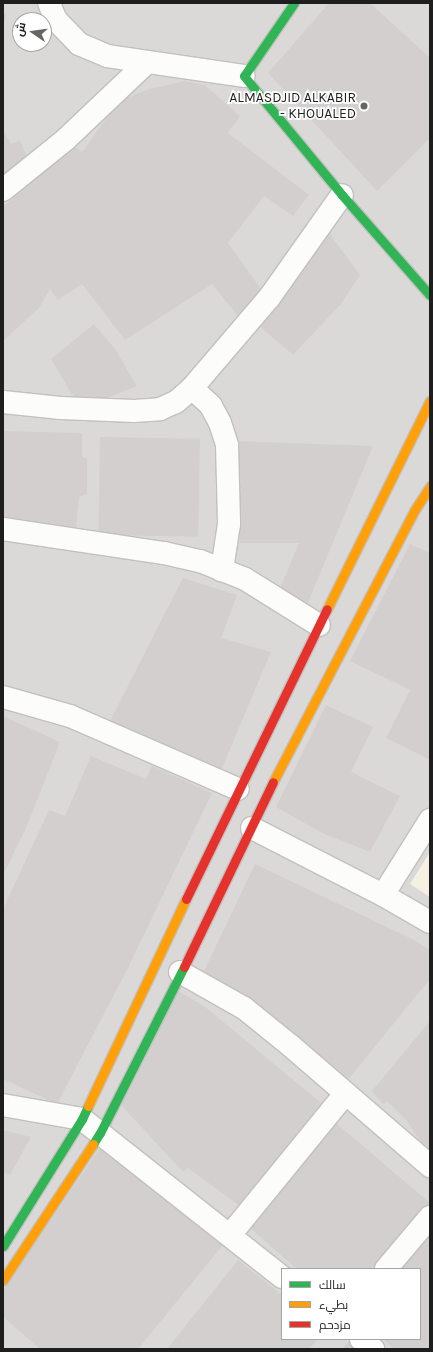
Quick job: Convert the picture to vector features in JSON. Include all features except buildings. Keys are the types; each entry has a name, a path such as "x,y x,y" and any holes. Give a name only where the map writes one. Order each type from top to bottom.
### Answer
{"street":[{"path":"49,3 56,20 79,44 107,56 146,63 244,76 342,195 430,295"},
{"path":"244,76 294,3"},
{"path":"3,190 65,140 146,63"},
{"path":"3,402 61,408 134,411 160,409 176,402 192,388 268,298 342,195"},
{"path":"192,388 211,406 220,423 228,445 229,524 222,570"},
{"path":"3,1246 82,1119 238,789 430,401"},
{"path":"3,1280 100,1133 274,781 410,518 430,486"},
{"path":"3,529 164,553 200,561 245,579 319,625"},
{"path":"4,701 70,716 238,789"},
{"path":"383,895 430,820"},
{"path":"252,828 383,895 430,922"},
{"path":"180,972 244,1008 291,1046 430,1166"},
{"path":"230,1235 345,1094"},
{"path":"3,1105 82,1119 281,1276"},
{"path":"387,1268 430,1217"},
{"path":"361,1340 373,1349"}],"shaded area":[{"path":"3,3 430,3 430,1349 3,1349"},
{"path":"430,852 430,897 410,884"}],"traffic: fast":[{"path":"294,3 244,76 342,195 430,295"},
{"path":"93,1144 184,967"},
{"path":"3,1246 82,1119 88,1106"}],"traffic: slow":[{"path":"327,609 430,401"},
{"path":"273,782 414,511 430,486"},
{"path":"88,1106 186,899"},
{"path":"3,1280 93,1144"}],"traffic: jam":[{"path":"186,899 327,609"},
{"path":"184,967 273,782"}],"place":[{"name":"ALMASDJID ALKABIR - KHOUALED","path":"364,106"}]}
